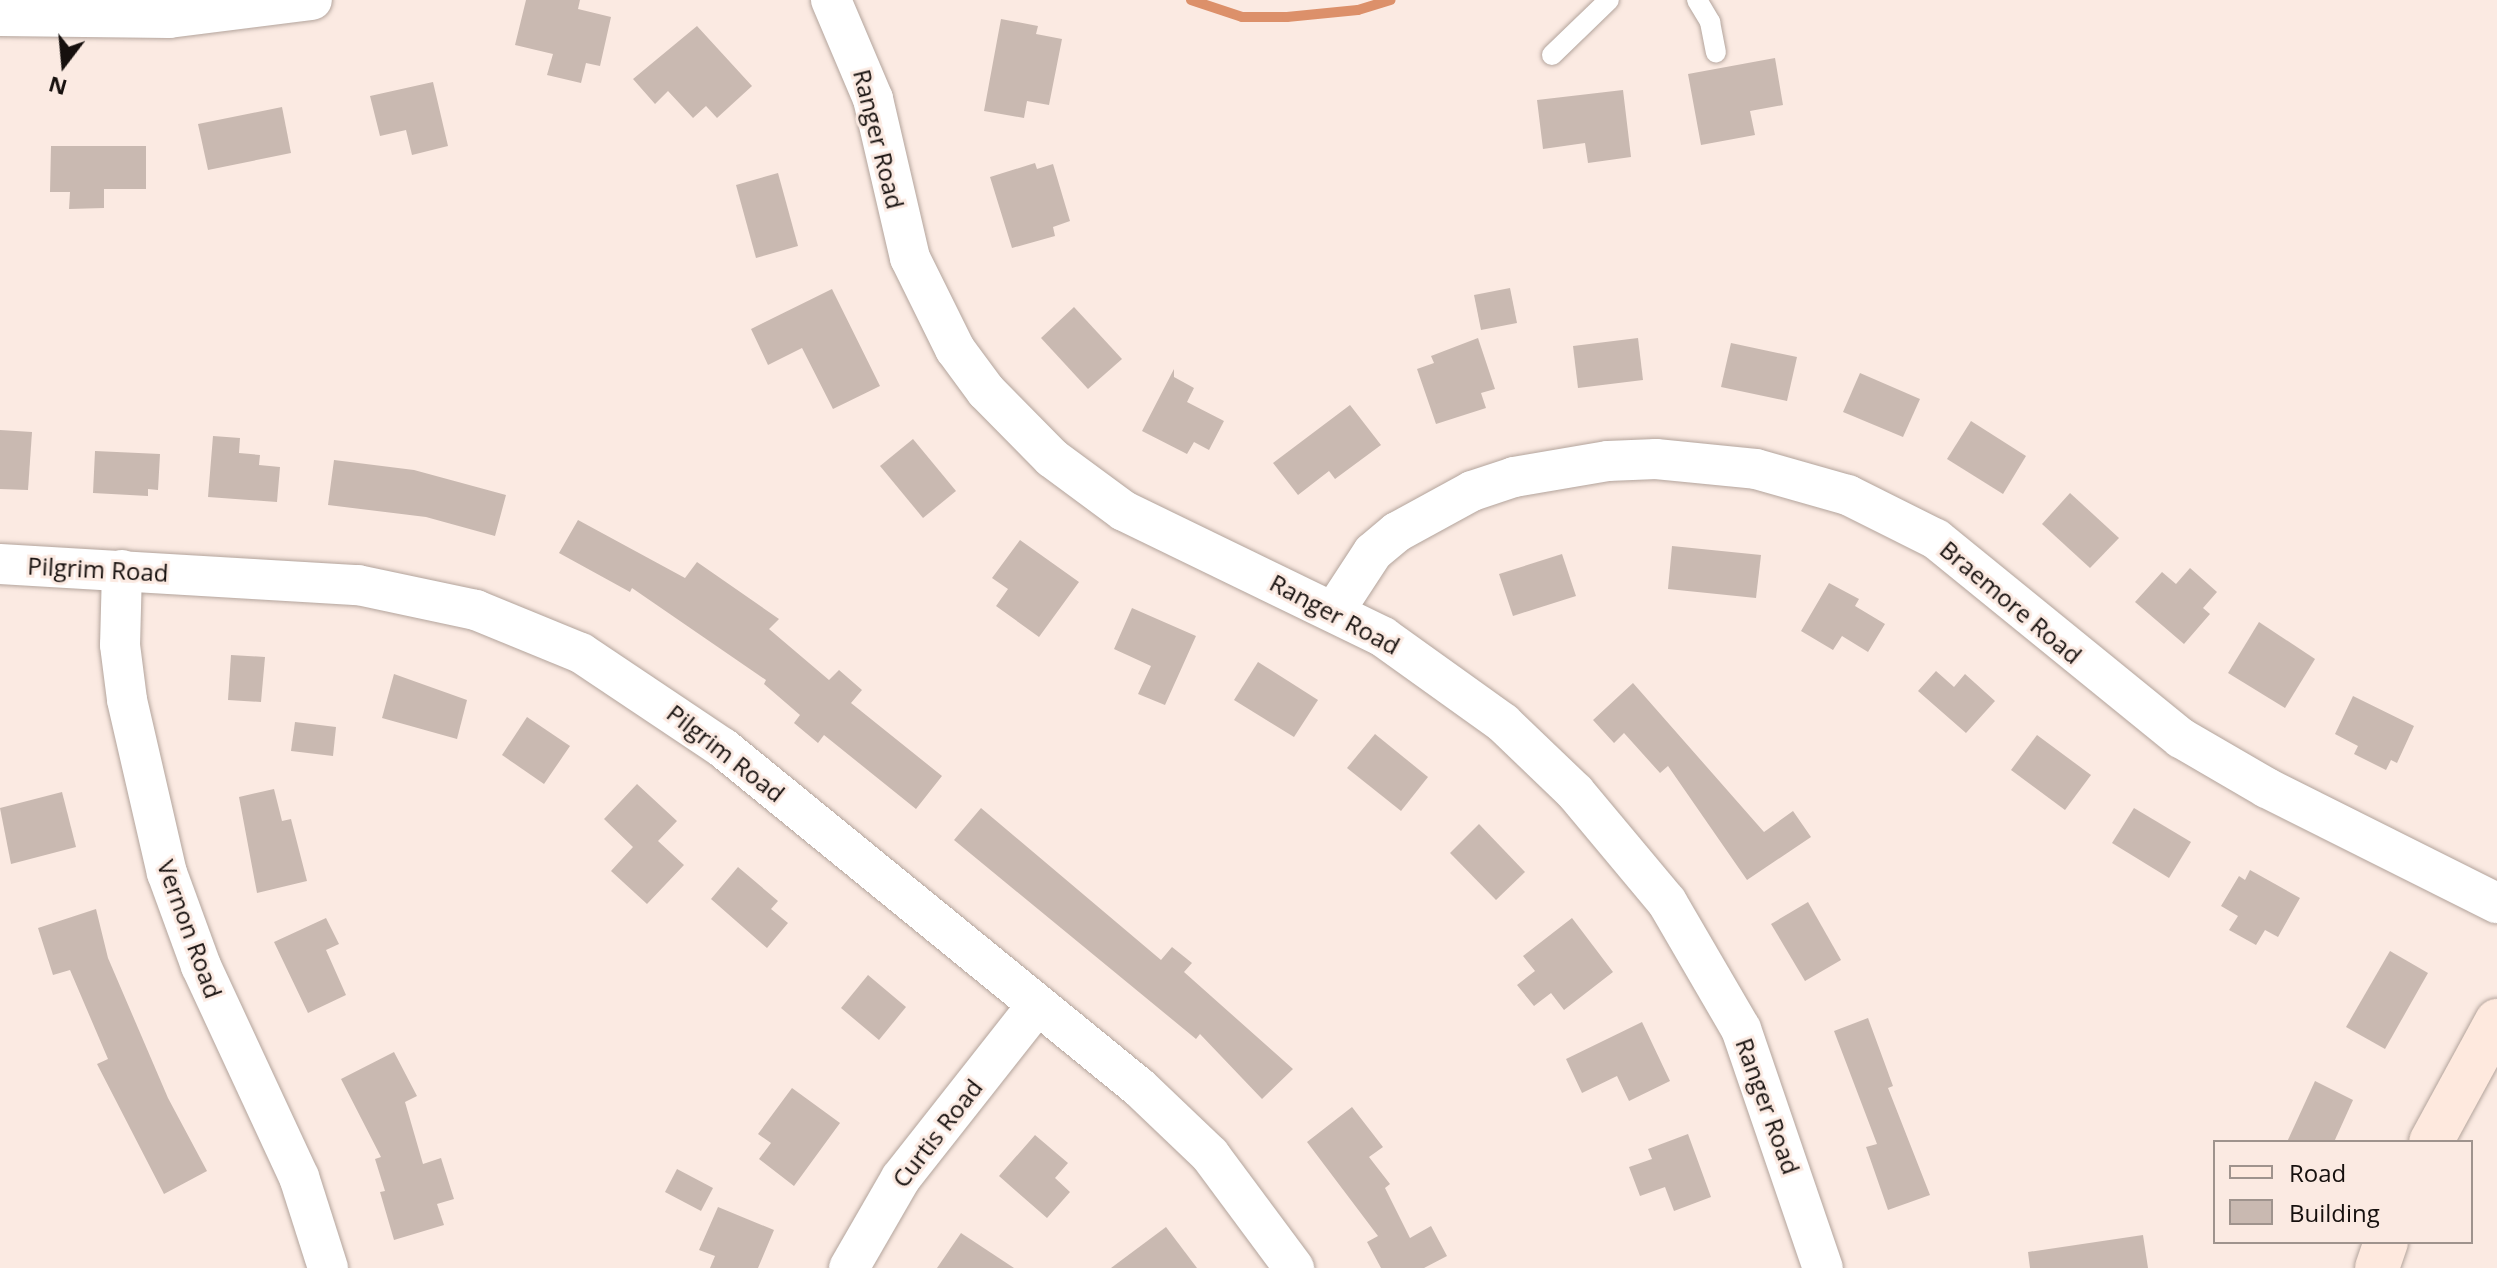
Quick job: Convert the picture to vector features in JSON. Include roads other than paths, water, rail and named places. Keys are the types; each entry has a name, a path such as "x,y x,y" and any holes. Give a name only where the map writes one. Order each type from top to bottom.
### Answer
{"street":[{"path":"0,16 169,18 224,15 312,0"},
{"name":"Ranger Road","path":"831,0 873,99 910,258 955,349 986,391 1052,458 1124,511 1335,610 1425,664 1503,723 1608,828 1667,902 1741,1029 1823,1268"},
{"name":"Braemore Road","path":"1335,610 1385,542 1472,491 1514,477 1608,461 1656,459 1756,469 1848,495 1936,539 2181,738 2267,788 2497,903"},
{"name":"Pilgrim Road","path":"0,564 358,585 476,610 568,647 680,714 1149,1096 1210,1155 1294,1268"},
{"name":"Vernon Road","path":"122,570 120,645 127,700 167,873 201,966 299,1177 328,1268"},
{"name":"Curtis Road","path":"849,1268 901,1178 1037,1005"},
{"path":"2432,1140 2497,1021"},
{"path":"2377,1268 2385,1244"}],"lane":[{"path":"1552,55 1609,0"},
{"path":"1697,0 1710,22 1716,52"}],"waterway":[{"path":"1191,0 1242,17 1287,17 1358,10 1391,0"}]}
